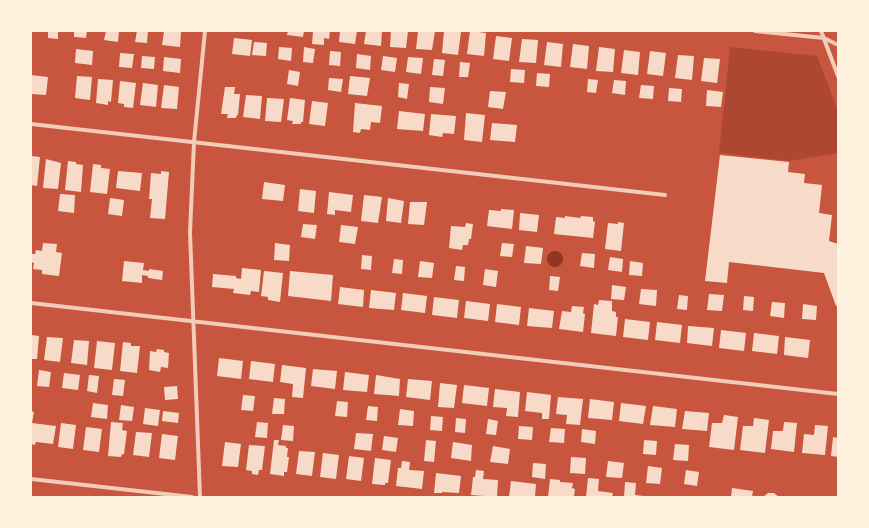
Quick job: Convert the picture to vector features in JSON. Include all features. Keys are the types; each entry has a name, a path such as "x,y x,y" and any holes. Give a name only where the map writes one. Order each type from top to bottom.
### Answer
{"street":[{"path":"200,497 190,232 194,142 205,31"},
{"path":"755,31 824,38 838,45"},
{"path":"821,31 838,76"},
{"path":"31,124 665,195"},
{"path":"31,302 838,394"},
{"path":"31,479 192,497"}],"shaded area":[{"path":"730,47 817,56 838,111 838,153 790,161 719,153"},
{"path":"555,251 561,253 563,259 561,265 555,267 549,265 547,259 549,253"}],"building":[{"path":"48,31 58,31 58,39 48,38"},
{"path":"74,31 87,31 86,38 74,37"},
{"path":"106,31 119,31 118,42 104,40"},
{"path":"137,31 148,31 147,43 135,42"},
{"path":"164,31 181,32 180,47 162,45"},
{"path":"288,31 304,31 303,37 287,35"},
{"path":"313,31 330,31 329,39 324,38 324,45 312,44"},
{"path":"340,31 357,31 355,44 339,42"},
{"path":"366,31 382,31 381,46 364,44"},
{"path":"391,31 408,31 406,48 390,47"},
{"path":"418,31 435,31 432,50 416,49"},
{"path":"444,31 461,32 458,55 442,53"},
{"path":"470,31 486,33 484,56 467,54"},
{"path":"496,36 512,38 509,61 493,59"},
{"path":"234,38 252,40 250,56 232,54"},
{"path":"522,39 538,40 536,63 519,62"},
{"path":"254,42 267,43 266,56 252,55"},
{"path":"547,42 563,44 561,67 544,65"},
{"path":"573,44 589,46 587,69 570,67"},
{"path":"279,47 292,48 291,61 278,59"},
{"path":"304,47 315,49 313,63 303,62"},
{"path":"599,47 615,49 613,72 596,71"},
{"path":"76,49 93,51 92,65 75,63"},
{"path":"624,50 640,52 638,75 621,73"},
{"path":"330,51 341,52 340,66 329,65"},
{"path":"650,51 666,53 663,76 647,74"},
{"path":"120,53 134,54 132,68 119,67"},
{"path":"357,54 371,56 370,70 356,68"},
{"path":"678,55 694,56 692,80 675,78"},
{"path":"142,56 155,57 154,69 141,68"},
{"path":"383,56 397,58 395,72 381,70"},
{"path":"164,57 181,59 180,73 163,71"},
{"path":"408,57 423,58 421,74 406,72"},
{"path":"704,58 720,59 717,83 701,81"},
{"path":"434,59 445,60 443,76 432,75"},
{"path":"460,62 470,63 468,77 459,77"},
{"path":"511,69 525,70 524,83 510,82"},
{"path":"289,70 300,72 298,86 287,84"},
{"path":"537,73 550,74 549,87 536,86"},
{"path":"31,75 48,77 46,95 31,94"},
{"path":"77,76 92,77 90,100 75,98"},
{"path":"350,76 370,78 367,96 348,94"},
{"path":"329,78 343,79 341,92 328,90"},
{"path":"98,79 113,80 111,102 108,101 108,105 96,103"},
{"path":"588,79 598,80 596,93 587,92"},
{"path":"614,80 626,81 625,95 612,93"},
{"path":"120,81 136,83 133,108 124,107 124,104 118,103"},
{"path":"143,83 158,85 156,107 140,105"},
{"path":"399,83 409,84 407,99 398,97"},
{"path":"164,85 179,87 177,109 161,108"},
{"path":"641,85 654,86 653,99 639,98"},
{"path":"225,87 235,87 234,94 240,94 238,115 236,118 227,118 228,114 221,114"},
{"path":"430,87 445,88 443,104 429,102"},
{"path":"669,88 682,89 681,102 668,101"},
{"path":"707,90 723,92 721,107 706,106"},
{"path":"490,91 506,92 503,109 488,107"},
{"path":"246,95 262,96 260,119 243,117"},
{"path":"267,98 284,99 281,122 265,121"},
{"path":"290,98 305,100 303,122 301,122 301,124 292,124 293,121 287,120"},
{"path":"312,101 328,103 325,126 309,124"},
{"path":"355,103 382,106 380,123 371,122 370,130 361,129 360,133 353,132"},
{"path":"399,111 425,114 423,131 397,129"},
{"path":"466,113 485,115 482,142 464,140"},
{"path":"431,114 456,116 454,134 443,133 442,137 429,135"},
{"path":"492,123 517,125 515,142 490,140"},
{"path":"720,155 789,162 788,172 805,174 804,183 822,185 819,213 832,215 829,241 838,244 838,305 836,306 824,273 729,262 727,283 705,281"},
{"path":"31,156 40,157 37,186 31,185"},
{"path":"46,159 61,163 58,189 43,188"},
{"path":"68,161 83,165 81,192 65,190"},
{"path":"93,164 101,165 101,168 110,169 107,194 90,192"},
{"path":"118,171 142,173 140,191 116,188"},
{"path":"161,171 169,172 165,219 150,218 152,199 149,199 151,173 161,174"},
{"path":"264,182 285,185 283,201 262,199"},
{"path":"300,189 316,191 314,213 298,211"},
{"path":"329,192 353,195 351,212 335,210 335,215 327,214"},
{"path":"60,194 75,195 74,213 58,211"},
{"path":"364,195 382,197 378,223 361,221"},
{"path":"110,198 124,200 122,216 108,214"},
{"path":"388,198 404,201 401,223 386,221"},
{"path":"410,202 427,202 424,225 408,224"},
{"path":"501,209 514,210 512,229 487,226 489,210 501,211"},
{"path":"520,213 539,215 537,232 519,230"},
{"path":"565,216 580,218 581,216 593,217 593,221 595,222 593,238 554,234 556,217 565,218"},
{"path":"618,222 624,223 621,251 605,249 608,223 618,224"},
{"path":"466,223 473,224 471,239 469,239 468,245 463,245 462,250 449,248 451,226 465,227"},
{"path":"303,224 317,225 315,239 301,237"},
{"path":"341,225 358,227 355,244 339,242"},
{"path":"43,243 57,244 56,252 62,253 59,276 42,274 42,270 33,269 34,263 31,262 31,254 35,254 36,250 42,251"},
{"path":"275,243 290,245 289,261 274,260"},
{"path":"502,243 514,244 512,257 500,256"},
{"path":"526,246 543,248 541,264 524,263"},
{"path":"582,253 595,254 594,268 580,266"},
{"path":"362,255 372,256 371,270 361,269"},
{"path":"610,257 623,259 622,272 608,270"},
{"path":"394,259 403,260 402,274 392,273"},
{"path":"124,261 144,263 143,270 149,271 149,269 163,271 162,280 148,278 148,276 142,275 142,283 122,281"},
{"path":"420,261 434,263 432,278 418,277"},
{"path":"630,261 643,263 642,276 629,275"},
{"path":"456,266 465,267 464,281 454,280"},
{"path":"242,268 261,270 259,292 251,291 250,295 233,293 234,289 212,287 213,274 236,276 236,278 241,279"},
{"path":"485,269 498,271 496,287 483,285"},
{"path":"264,271 283,273 280,302 268,300 268,297 261,296"},
{"path":"290,271 333,275 331,301 288,296"},
{"path":"550,276 560,277 558,291 549,290"},
{"path":"612,285 626,287 624,300 611,299"},
{"path":"340,287 364,290 363,307 338,304"},
{"path":"641,289 657,290 656,306 639,304"},
{"path":"371,290 396,293 394,310 369,308"},
{"path":"403,293 427,296 425,313 401,310"},
{"path":"709,294 724,295 722,311 707,310"},
{"path":"679,295 688,296 687,310 677,309"},
{"path":"744,296 754,297 753,311 743,310"},
{"path":"434,297 459,300 457,318 432,315"},
{"path":"599,300 612,301 612,311 616,312 616,317 618,317 616,336 591,333 594,304 598,305"},
{"path":"466,301 490,304 488,321 464,318"},
{"path":"772,302 785,303 784,318 770,316"},
{"path":"497,304 521,307 519,325 495,322"},
{"path":"803,304 817,306 816,320 802,319"},
{"path":"572,306 584,307 583,313 585,314 583,332 559,329 562,311 571,312"},
{"path":"529,308 554,311 552,328 527,326"},
{"path":"625,319 650,322 648,340 623,337"},
{"path":"657,322 682,325 680,343 655,340"},
{"path":"688,326 714,328 712,346 687,343"},
{"path":"721,330 746,333 744,351 719,348"},
{"path":"754,333 779,336 777,354 752,351"},
{"path":"31,335 39,336 37,359 31,359"},
{"path":"47,337 63,338 60,362 44,360"},
{"path":"785,337 810,340 808,358 784,355"},
{"path":"74,340 89,341 87,365 71,363"},
{"path":"97,341 115,343 112,370 94,368"},
{"path":"123,342 131,343 131,346 140,346 137,373 120,371"},
{"path":"157,349 164,350 164,352 169,353 168,368 161,367 160,372 149,370 150,351 156,352"},
{"path":"219,358 243,361 241,379 217,376"},
{"path":"251,361 275,364 273,382 249,379"},
{"path":"282,365 306,368 303,398 292,397 293,384 280,382"},
{"path":"313,369 337,371 335,389 311,386"},
{"path":"39,370 51,372 49,387 37,386"},
{"path":"345,372 369,375 367,392 343,390"},
{"path":"64,373 80,375 78,390 62,388"},
{"path":"89,375 99,376 97,393 87,391"},
{"path":"376,375 400,379 399,396 374,394"},
{"path":"114,379 125,380 123,396 112,395"},
{"path":"408,379 432,381 430,400 406,397"},
{"path":"440,383 457,385 454,408 438,407"},
{"path":"464,385 489,388 487,406 462,403"},
{"path":"177,386 178,399 165,400 164,387"},
{"path":"495,389 520,392 518,417 506,416 507,408 493,407"},
{"path":"527,392 551,395 549,419 542,419 542,413 525,411"},
{"path":"243,395 255,396 253,411 241,410"},
{"path":"558,397 583,399 580,425 566,424 567,415 556,414"},
{"path":"274,398 285,399 284,414 272,414"},
{"path":"590,399 614,402 612,420 588,418"},
{"path":"337,401 348,402 347,417 335,416"},
{"path":"93,403 108,405 107,419 91,417"},
{"path":"621,403 646,406 643,424 619,421"},
{"path":"121,405 134,407 132,421 119,420"},
{"path":"368,406 378,407 377,421 366,420"},
{"path":"653,406 677,409 675,427 650,425"},
{"path":"145,408 160,410 158,426 143,424"},
{"path":"400,409 414,411 413,426 398,425"},
{"path":"31,411 34,412 32,423 56,426 53,444 36,442 35,445 31,444"},
{"path":"163,411 179,413 178,423 162,421"},
{"path":"685,411 709,413 707,431 682,429"},
{"path":"724,415 738,417 734,450 709,447 712,423 722,423"},
{"path":"431,416 443,417 442,431 430,430"},
{"path":"456,418 466,419 465,433 455,432"},
{"path":"754,418 769,420 765,453 740,450 743,426 753,426"},
{"path":"488,419 498,421 496,435 486,434"},
{"path":"111,422 123,423 122,430 127,431 124,454 122,454 121,457 108,456"},
{"path":"257,422 268,423 267,438 255,437"},
{"path":"784,422 797,423 794,452 771,449 773,431 783,431"},
{"path":"61,423 76,425 73,449 58,447"},
{"path":"283,425 294,426 293,441 281,440"},
{"path":"815,425 828,426 825,455 802,453 804,434 814,435"},
{"path":"519,426 533,427 532,440 518,439"},
{"path":"86,427 102,429 99,452 83,450"},
{"path":"551,428 565,429 564,443 549,442"},
{"path":"582,429 596,431 595,444 581,442"},
{"path":"136,432 152,433 149,457 133,455"},
{"path":"356,433 373,434 371,451 354,449"},
{"path":"162,434 178,436 175,460 159,458"},
{"path":"384,436 398,438 396,452 382,450"},
{"path":"833,437 838,438 838,457 831,456"},
{"path":"274,440 279,440 278,445 286,446 286,448 288,448 287,457 289,457 287,472 284,472 284,476 270,474"},
{"path":"426,440 436,441 434,462 424,461"},
{"path":"644,440 657,441 656,455 643,454"},
{"path":"225,442 241,444 238,467 222,466"},
{"path":"453,442 472,445 471,461 451,458"},
{"path":"675,444 689,445 688,461 673,460"},
{"path":"249,445 265,446 262,470 259,470 258,475 252,474 252,471 246,470"},
{"path":"493,446 510,449 508,464 490,462"},
{"path":"299,451 315,452 312,476 296,474"},
{"path":"323,453 339,455 336,479 320,477"},
{"path":"349,456 364,458 361,481 346,479"},
{"path":"571,457 586,458 585,474 570,473"},
{"path":"375,458 391,460 388,483 385,483 385,485 372,484"},
{"path":"402,461 410,462 409,470 424,471 422,489 396,486 398,468 401,468"},
{"path":"608,461 624,463 622,478 606,477"},
{"path":"533,463 546,464 545,479 532,477"},
{"path":"648,466 662,468 660,484 646,483"},
{"path":"476,470 484,471 483,479 498,480 497,497 471,495 473,477 475,477"},
{"path":"686,470 699,472 697,486 684,484"},
{"path":"436,473 461,476 459,493 434,493"},
{"path":"588,478 599,479 598,491 613,493 612,497 586,497"},
{"path":"550,479 560,480 560,482 573,483 572,488 575,489 574,497 548,497"},
{"path":"511,481 536,484 535,497 509,497"},
{"path":"625,482 636,483 635,495 644,497 624,497"},
{"path":"732,488 753,491 752,497 731,497"},
{"path":"768,493 774,493 779,497 763,497"}]}
